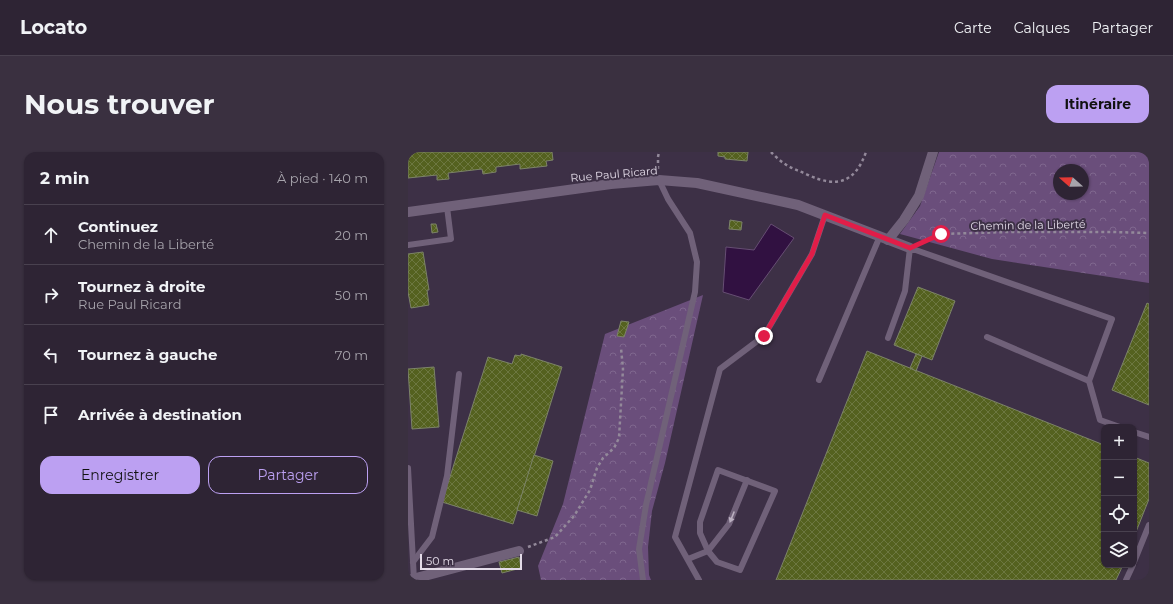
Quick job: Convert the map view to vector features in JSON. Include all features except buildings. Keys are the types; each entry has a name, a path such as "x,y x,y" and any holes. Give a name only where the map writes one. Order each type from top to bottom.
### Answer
{"street":[{"path":"884,238 904,220 919,196 933,152"},
{"name":"Rue Paul Ricard","path":"408,212 611,184 659,180 697,183 798,205 910,248"},
{"path":"412,580 519,551"}],"lane":[{"path":"643,580 639,549 646,505 695,292 697,262 690,233 668,199 659,180"},
{"path":"408,245 451,239 447,207"},
{"path":"700,580 675,537 720,369 764,336 812,254 825,215"},
{"path":"819,380 884,238"},
{"path":"888,338 905,292 910,248 1112,319 1089,381 1100,420 1111,424"},
{"path":"987,337 1089,381"},
{"path":"413,562 432,537 447,476 459,374"},
{"path":"1137,433 1149,437"},
{"path":"408,468 413,562 412,580"},
{"path":"718,470 776,491 740,570 717,562 708,550 700,533 700,522 718,470"},
{"path":"688,559 708,550 730,524 747,480"},
{"path":"1137,555 1149,525"},
{"path":"1126,580 1132,568"}],"path":[{"path":"659,152 659,180"},
{"path":"771,152 785,164 820,180 836,183 850,177 861,165 866,152"},
{"name":"Chemin de la Liberté","path":"910,248 941,234 1112,232 1149,234"},
{"path":"519,551 555,537 574,516 590,490 597,468 603,458 614,448 619,438 623,369 621,348"}],"green space":[{"path":"939,152 1149,152 1149,283 992,259 900,234 920,206"},
{"path":"703,295 665,463 652,511 648,547 649,575 651,580 541,580 538,566 563,504 605,334"}],"shaded area":[{"path":"771,224 794,238 749,300 723,292 726,247 754,250"}],"route":[{"path":"764,336 812,254 825,215 910,248 941,234"}]}
